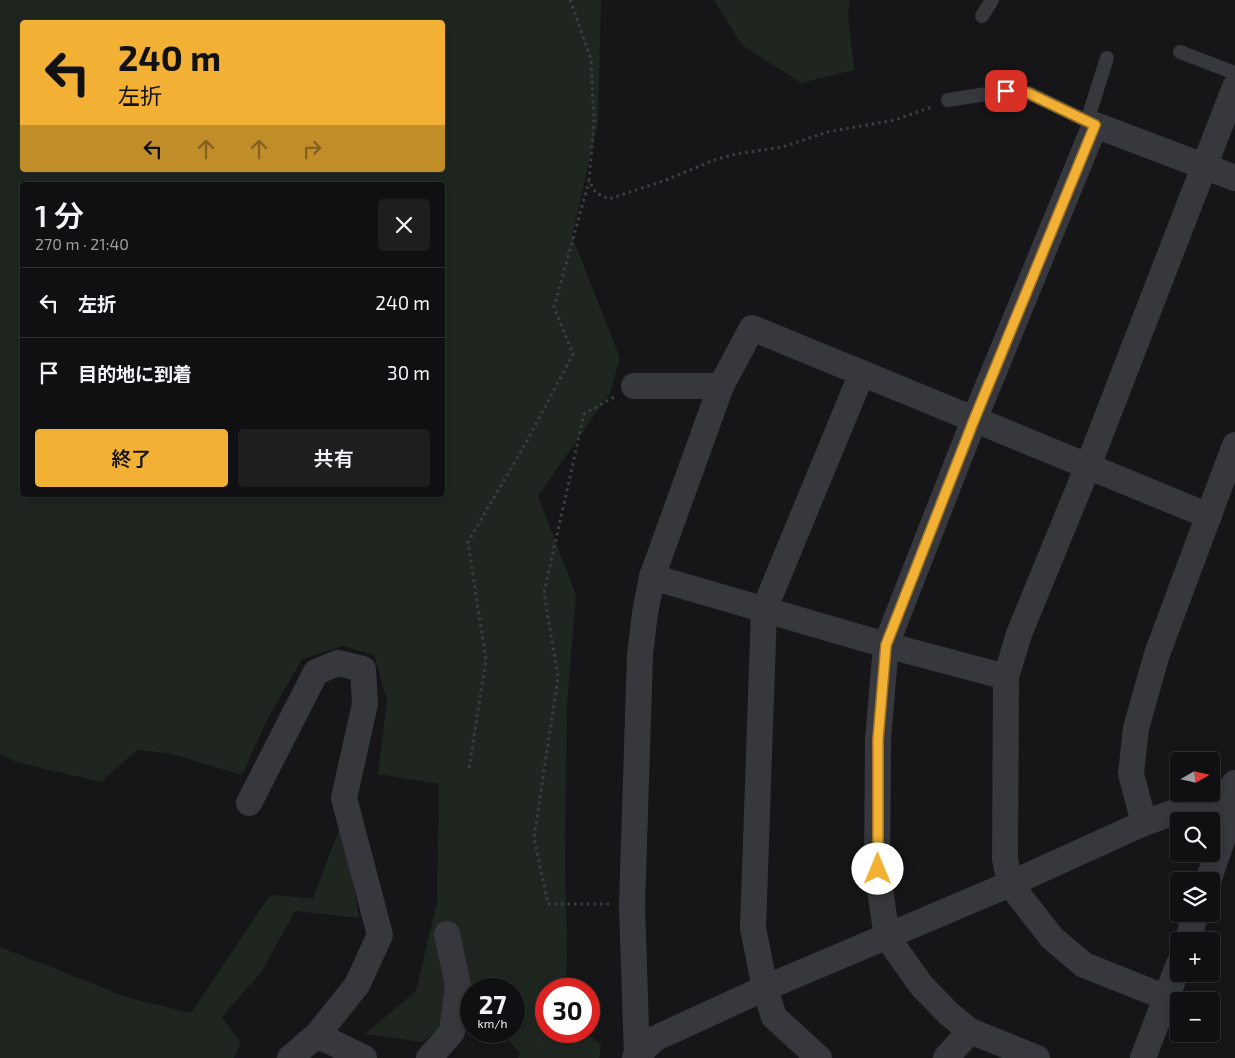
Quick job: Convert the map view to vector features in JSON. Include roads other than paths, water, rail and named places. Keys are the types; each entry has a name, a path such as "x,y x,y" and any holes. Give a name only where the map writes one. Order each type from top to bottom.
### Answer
{"street":[{"path":"1167,998 1084,965 1052,938 1010,884 1005,859 1006,678 1019,634 1088,466 1235,87"},
{"path":"1037,1058 970,1031 948,1013 921,985 887,936 878,869 878,739 886,645 1091,123 1235,178"},
{"path":"636,1058 632,905 640,655 644,613 652,577 721,386 752,328 1209,516"},
{"path":"819,1058 774,1017 765,988 753,928 764,610 862,373"},
{"path":"634,386 721,386"},
{"path":"1144,824 1131,774 1136,728 1157,654 1235,445"},
{"path":"652,577 1006,678"},
{"path":"249,803 316,672 338,662 363,669 365,704 344,798 380,935 357,985 317,1035 290,1058"},
{"path":"636,1058 654,1039 765,988 1230,788 1227,826 1211,872"},
{"path":"429,1058 452,1032 458,984 447,934"},
{"path":"1143,1058 1173,982"},
{"path":"946,1058 970,1031"},
{"path":"317,1035 364,1058"}],"lane":[{"path":"982,16 992,0"},
{"path":"1180,52 1235,73"},
{"path":"948,100 1006,91 1028,93 1091,123 1107,58"}]}
